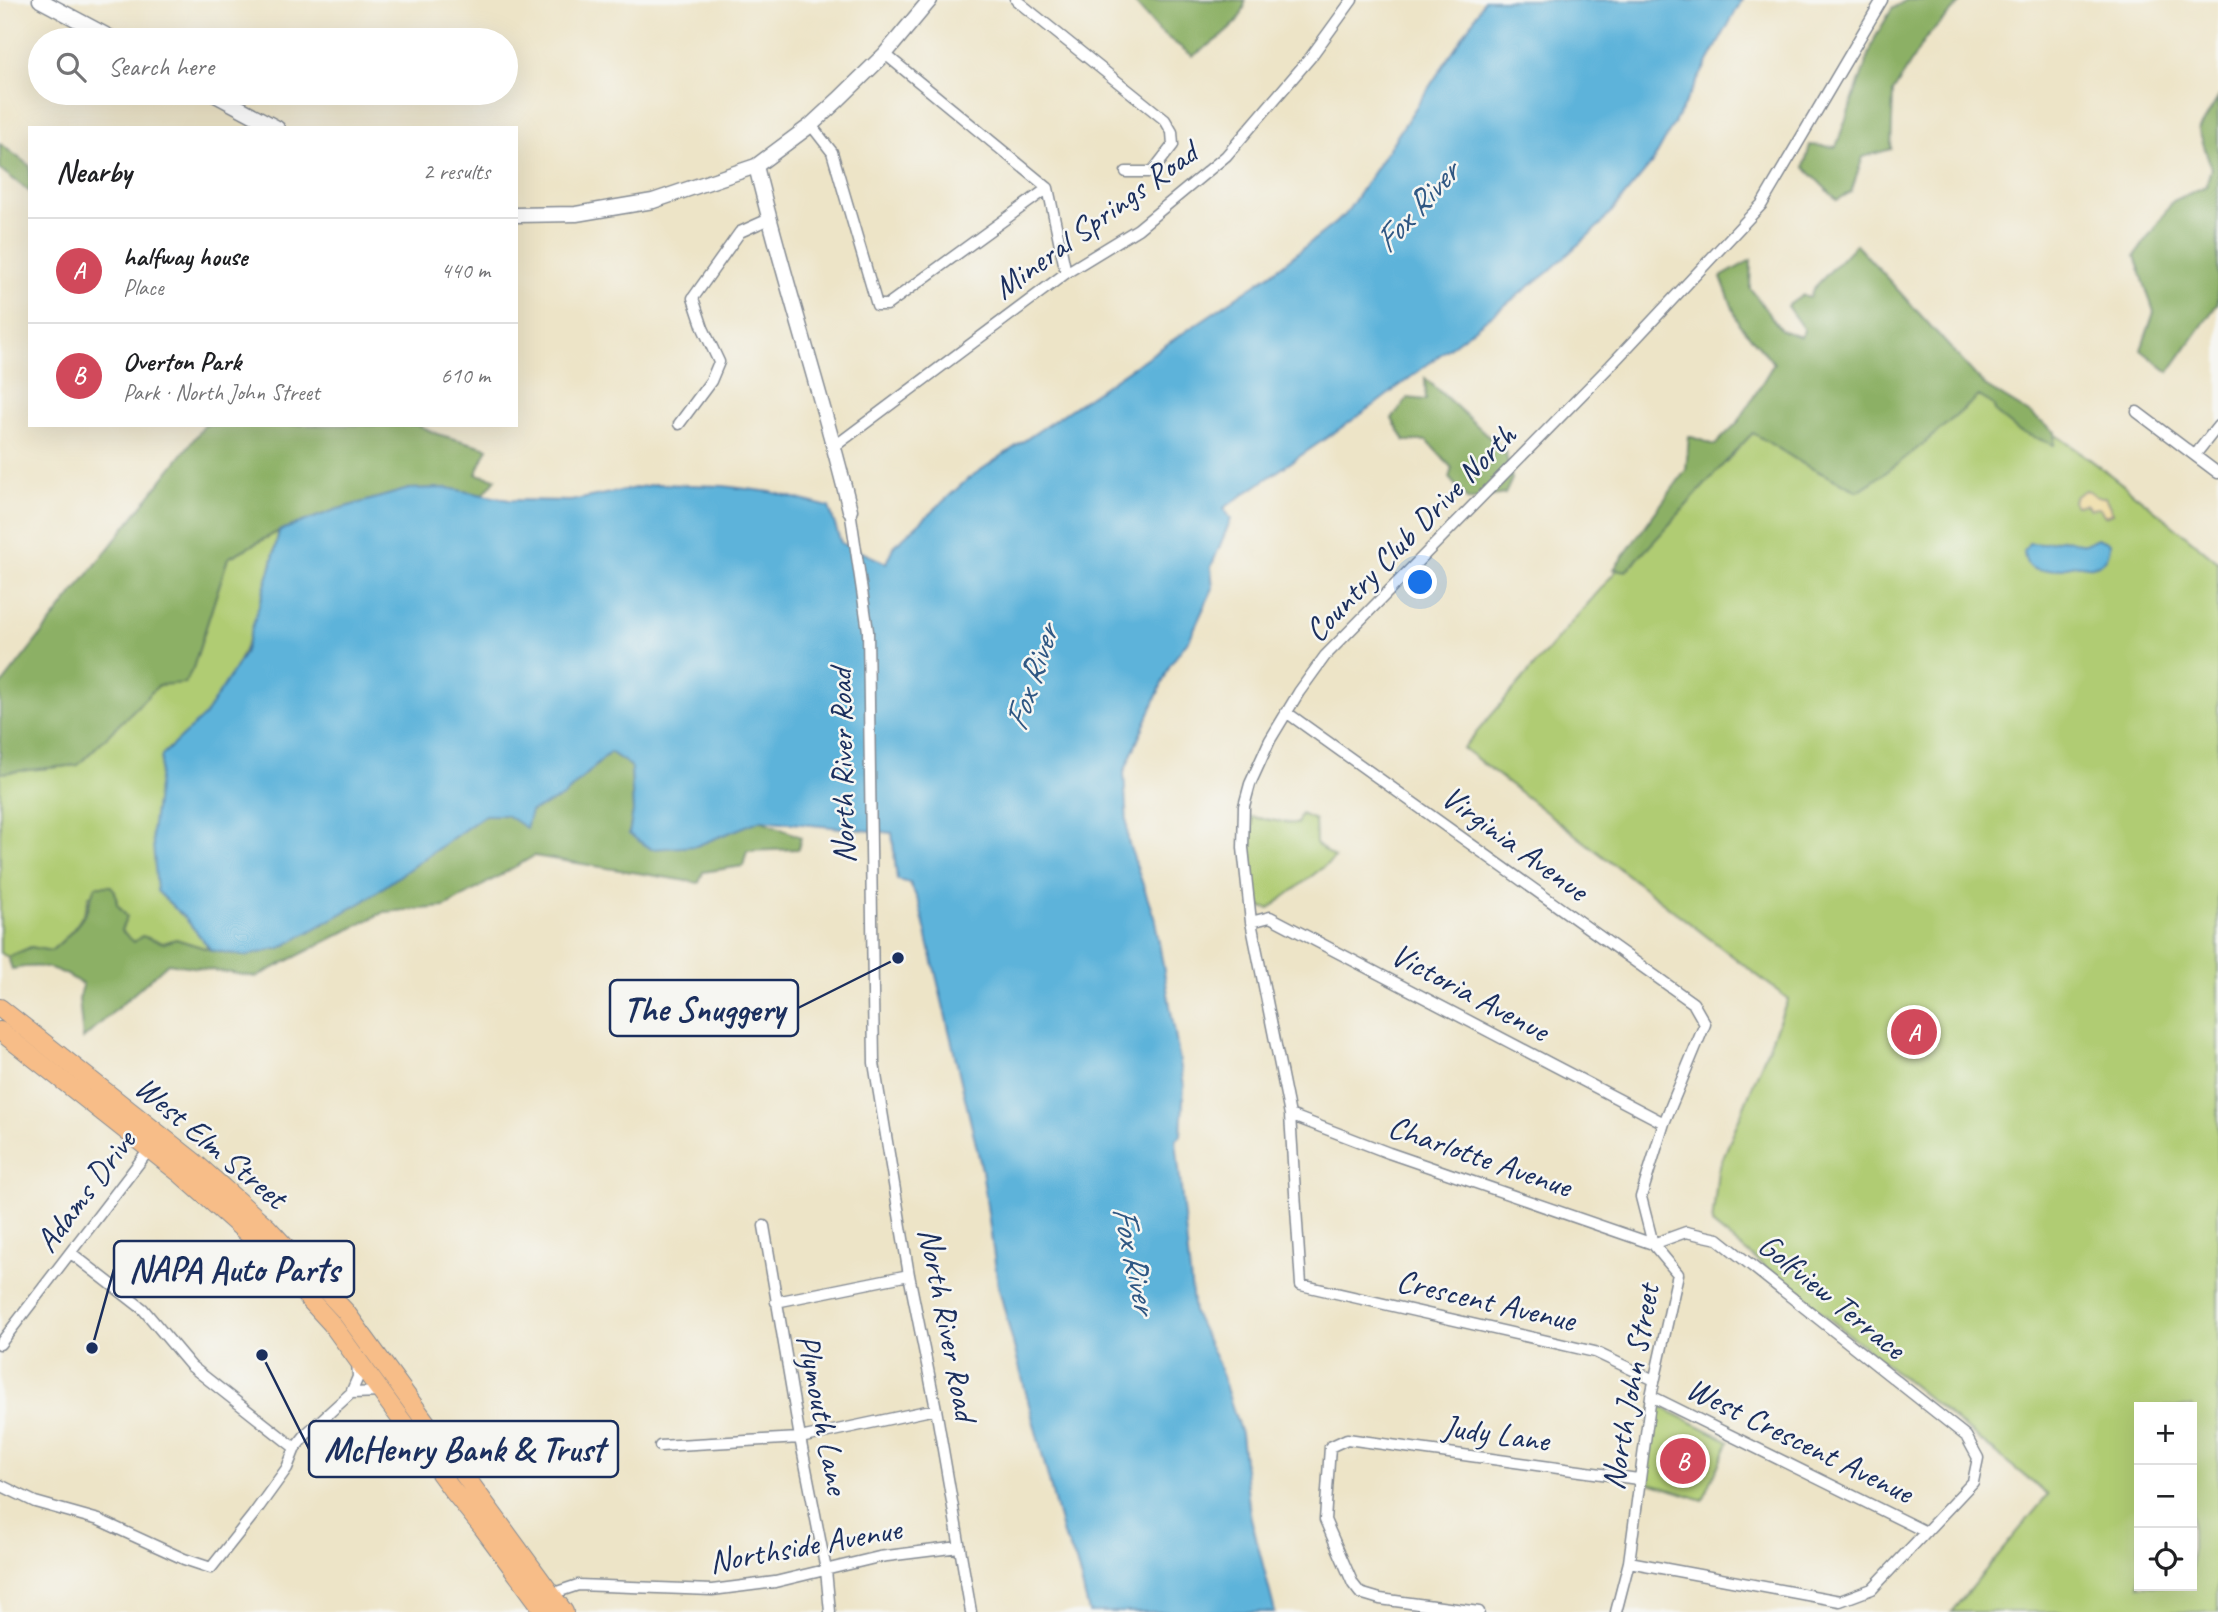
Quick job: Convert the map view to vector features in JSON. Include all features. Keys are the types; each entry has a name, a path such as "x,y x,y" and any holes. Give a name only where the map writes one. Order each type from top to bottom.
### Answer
{"main road":[{"name":"West Elm Street","path":"0,1008 155,1143 182,1175 256,1241 331,1323 450,1487 544,1603 564,1612"},
{"name":"West Elm Street","path":"0,1031 155,1143 193,1161 268,1228 345,1311 544,1603"}],"street":[{"path":"40,0 92,28"},
{"path":"518,215 576,214 653,201 756,166 811,125 885,54 930,0"},
{"path":"1016,0 1165,120 1172,132 1173,145 1161,163 1152,172 1126,172"},
{"name":"Mineral Springs Road","path":"835,446 1066,273 1138,229 1226,156 1310,58 1352,0"},
{"name":"Country Club Drive North","path":"1301,1285 1290,1115 1251,922 1243,848 1244,806 1260,760 1286,712 1325,656 1619,356 1762,204 1882,0"},
{"path":"885,54 1048,188 1066,273"},
{"path":"234,105 273,126"},
{"path":"811,125 832,152 877,305 887,306 1048,188"},
{"name":"North River Road","path":"756,166 835,446 850,510 868,631 874,1063 909,1275 936,1409 971,1612"},
{"path":"679,424 711,381 719,362 703,328 694,298 740,232 769,219"},
{"path":"2137,412 2218,473"},
{"path":"2195,455 2218,426"},
{"name":"Virginia Avenue","path":"1286,712 1693,1003 1705,1024"},
{"name":"Victoria Avenue","path":"1251,922 1270,917 1664,1123"},
{"name":"North John Street","path":"1616,1612 1629,1562 1651,1396 1678,1274 1653,1244 1641,1196 1664,1123 1705,1024"},
{"name":"Charlotte Avenue","path":"1290,1115 1389,1153 1653,1244"},
{"name":"Adams Drive","path":"0,1344 155,1143"},
{"name":"Plymouth Lane","path":"764,1226 800,1438 826,1570 830,1612"},
{"name":"Golfview Terrace","path":"1653,1244 1686,1232 1718,1239 1966,1436 1978,1458 1973,1482 1926,1532"},
{"path":"71,1253 143,1309 191,1366 295,1448"},
{"path":"776,1302 909,1275"},
{"name":"Crescent Avenue","path":"1301,1285 1595,1352 1654,1380"},
{"path":"0,1485 35,1502 99,1520 184,1559 211,1568 287,1468 295,1448 306,1433 351,1393 358,1377 357,1357"},
{"path":"351,1393 382,1392"},
{"name":"West Crescent Avenue","path":"1651,1396 1926,1532"},
{"path":"660,1446 800,1438 936,1409"},
{"name":"Judy Lane","path":"1479,1612 1380,1599 1360,1593 1353,1584 1325,1520 1330,1447 1347,1439 1638,1479"},
{"path":"1629,1562 1840,1601 1872,1589 1926,1532"},
{"name":"Northside Avenue","path":"544,1603 578,1585 712,1590 775,1582 879,1557 959,1546"}],"green space":[{"path":"1132,0 1245,0 1244,9 1233,25 1193,56 1160,32"},
{"path":"1906,0 1963,0 1925,39 1893,92 1891,149 1863,157 1851,192 1837,200 1804,167 1810,145 1836,147 1875,38 1892,9"},
{"path":"2218,98 2218,303 2169,372 2141,350 2154,312 2135,256 2173,201 2206,186 2211,168 2199,130"},
{"path":"0,144 28,165 28,190 0,169"},
{"path":"1856,244 1985,386 2055,432 2054,445 2018,431 1996,413 1993,405 1979,396 1905,458 1858,491 1805,465 1753,433 1626,571 1614,569 1686,470 1689,436 1715,445 1739,421 1774,363 1739,324 1721,277 1751,260 1750,288 1781,330 1801,337 1804,330 1787,306 1803,295 1810,297 1813,289"},
{"path":"1425,378 1505,451 1512,479 1505,494 1468,500 1449,478 1452,468 1427,441 1405,441 1392,419 1408,398 1426,400"},
{"path":"1967,384 2035,421 2067,443 2218,562 2218,1612 1951,1612 2048,1495 1712,1224 1718,1170 1788,999 1463,748 1750,416"},
{"path":"203,427 422,427 437,434 488,448 476,474 496,479 483,495 447,488 409,489 335,510 279,531 228,558 193,668 185,683 159,685 78,765 0,773 0,687"},
{"path":"279,531 261,603 233,672 206,714 162,755 157,891 186,919 211,950 176,939 164,943 142,936 134,943 121,930 127,917 117,904 115,891 89,896 80,920 51,951 31,947 8,957 0,953 0,773 78,765 159,684 193,668 228,558"},
{"path":"610,752 631,766 633,812 629,834 696,846 760,820 801,837 798,849 747,851 743,866 703,872 699,883 534,856 445,907 384,912 256,977 168,963 83,1039 79,999 83,985 66,974 49,968 32,966 12,969 8,957 31,947 51,951 65,938 86,912 96,886 111,886 115,891 117,904 127,917 121,930 134,942 142,936 164,943 176,939 211,950 246,956 280,948 364,901 485,815 531,811 563,797"},
{"path":"1301,814 1315,820 1316,844 1335,858 1269,909 1261,907 1253,875 1250,817 1297,824"},
{"path":"1653,1403 1729,1441 1703,1500 1644,1481"}],"sand":[{"path":"2085,490 2096,497 2105,497 2113,513 2105,516 2099,508 2090,509 2086,504 2076,506 2074,497"}],"water":[{"name":"Fox River","path":"1484,0 1742,0 1652,163 1603,222 1547,273 1373,406 1224,508 1231,519 1211,567 1213,588 1190,638 1170,665 1124,772 1128,841 1155,920 1184,1085 1181,1135 1176,1140 1194,1313 1218,1363 1241,1434 1250,1514 1275,1612 1089,1612 1076,1561 1063,1535 998,1285 982,1170 919,903 910,883 897,880 892,833 761,820 696,846 651,849 629,834 633,812 631,766 610,752 563,797 531,811 526,828 506,815 485,815 364,901 280,948 246,956 211,950 186,919 157,891 152,832 162,755 205,715 244,654 279,531 335,510 409,489 447,488 509,500 570,501 656,484 723,486 771,492 829,507 841,543 886,563 893,547 969,478 1272,273 1345,215"},
{"path":"2097,538 2110,543 2106,558 2097,565 2043,571 2035,570 2025,560 2024,550 2029,543 2042,544 2060,539 2085,544"}],"place":[{"name":"The Snuggery","path":"898,958"},
{"name":"halfway house","path":"1914,1032"},
{"name":"NAPA Auto Parts","path":"92,1348"},
{"name":"McHenry Bank & Trust","path":"262,1355"},
{"name":"Overton Park","path":"1683,1461"}]}
